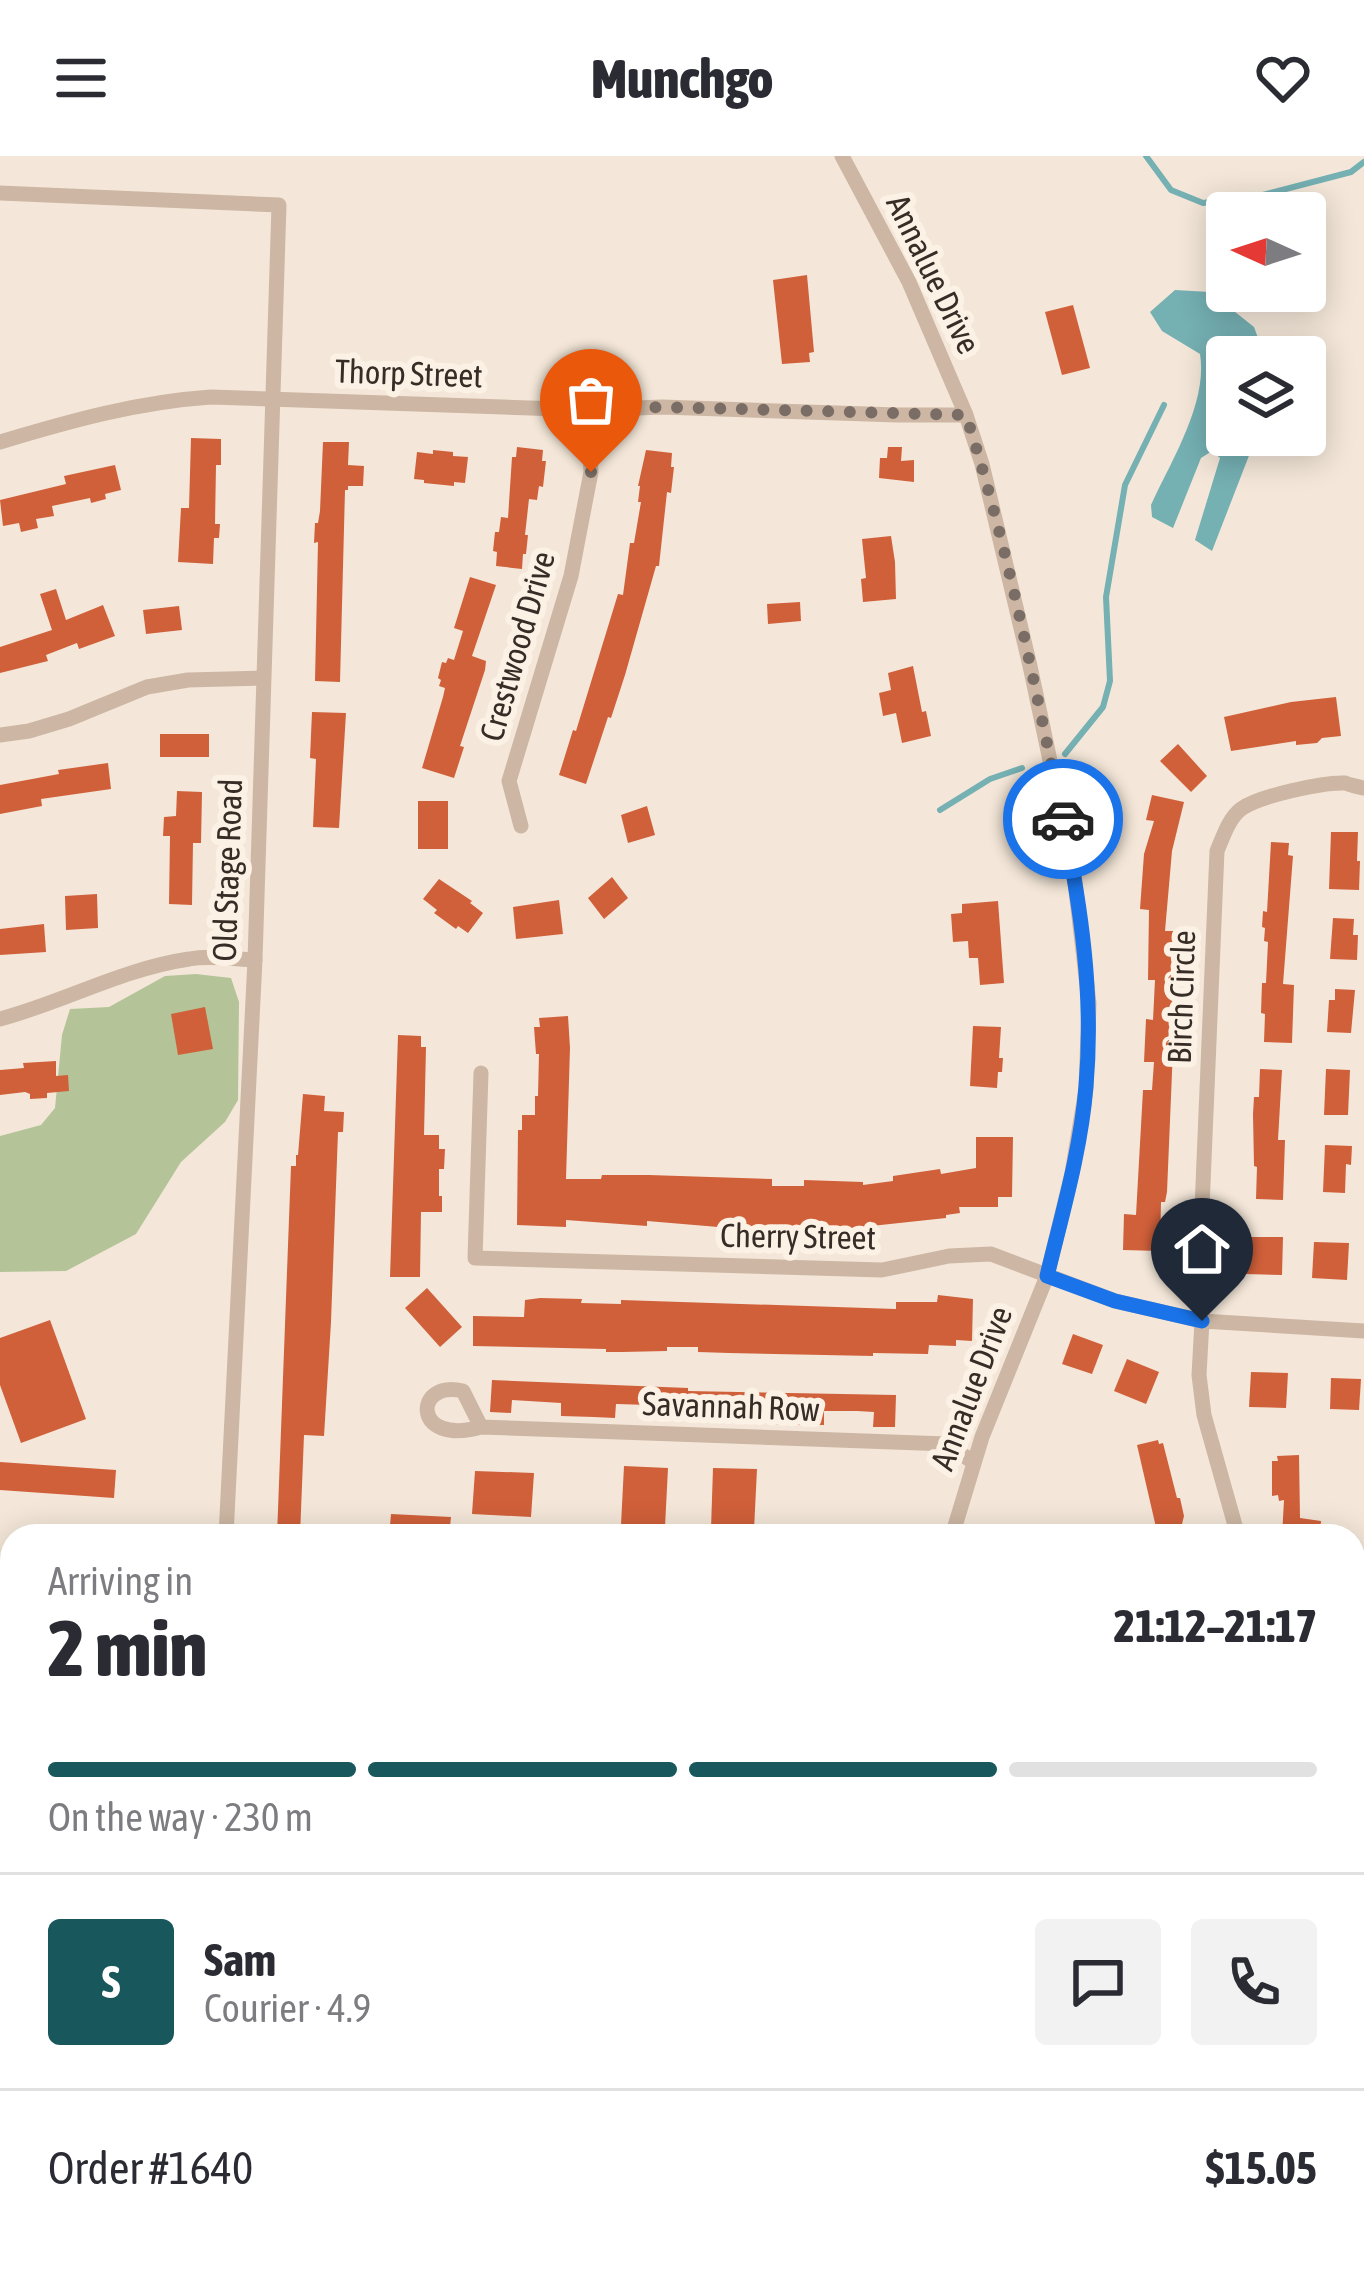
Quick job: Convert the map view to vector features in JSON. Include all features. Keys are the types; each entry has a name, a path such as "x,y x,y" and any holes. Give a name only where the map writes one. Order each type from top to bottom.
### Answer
{"street":[{"name":"Annalue Drive","path":"842,156 909,282 982,464 1074,874 1088,981 1086,1089 1047,1276 973,1462 955,1524"},
{"name":"Old Stage Road","path":"0,193 279,205 255,960 227,1524"},
{"name":"Thorp Street","path":"0,442 166,400 211,398 966,415"},
{"name":"Crestwood Drive","path":"520,826 509,781 571,576 591,472 588,410"},
{"path":"0,735 69,719 147,687 188,680 262,678"},
{"name":"Birch Circle","path":"1235,1524 1204,1415 1199,1376 1217,851 1239,810 1262,800 1324,785 1346,783 1364,788"},
{"path":"0,1019 150,966 194,958 255,960"},
{"name":"Cherry Street","path":"481,1073 476,1258 883,1270 949,1256 991,1254 1115,1301 1202,1321 1364,1331"},
{"name":"Savannah Row","path":"481,1427 947,1444 973,1462"}],"green space":[{"path":"165,976 231,978 239,1002 238,1100 225,1122 181,1162 136,1234 66,1271 0,1272 0,1136 41,1125 55,1108 62,1035 70,1009 109,1007"}],"water":[{"path":"1175,290 1206,292 1206,312 1235,312 1254,327 1257,336 1206,336 1206,455 1173,528 1152,517 1151,505 1193,412 1200,354 1162,331 1150,312"},
{"path":"1249,456 1212,551 1195,540 1220,458"}],"building":[{"path":"807,275 814,352 809,353 810,362 782,364 773,280"},
{"path":"1073,305 1090,368 1062,375 1045,312"},
{"path":"191,438 221,439 215,524 220,524 213,564 178,562 181,508 189,508"},
{"path":"323,442 349,442 348,465 364,466 363,486 345,490 340,682 315,681 318,542 314,543"},
{"path":"517,447 543,450 542,461 546,461 543,487 539,486 537,500 529,499 522,569 496,566 497,552 493,551 501,517 508,518 512,457"},
{"path":"888,447 902,447 901,461 914,460 914,482 879,478 880,458 887,458"},
{"path":"433,450 468,457 465,483 454,482 454,486 414,479 417,452 433,454"},
{"path":"646,450 672,453 674,467 659,566 586,784 559,775 618,594 623,595"},
{"path":"115,465 121,490 105,494 106,499 52,506 54,516 36,519 38,528 21,532 19,523 3,526 0,500 66,484 64,476"},
{"path":"891,536 896,599 863,602 862,539"},
{"path":"470,577 496,585 472,656 486,661 485,670 454,778 422,768 445,688 439,686 438,678 442,662 454,660 463,631 454,628"},
{"path":"56,589 66,620 103,605 115,636 79,649 77,643 46,655 48,661 0,673 0,647 52,630 40,594"},
{"path":"800,602 801,621 768,624 767,604"},
{"path":"179,606 182,630 146,634 143,610"},
{"path":"913,666 931,736 902,743 896,713 883,716 879,693 891,690 888,673"},
{"path":"1336,697 1341,736 1317,743 1296,745 1296,741 1231,751 1224,717"},
{"path":"312,712 346,713 339,828 313,827"},
{"path":"160,734 209,734 209,757 160,757"},
{"path":"1178,744 1207,776 1191,792 1160,761"},
{"path":"108,763 111,789 41,799 42,806 0,814 0,785"},
{"path":"177,791 202,792 201,843 193,843 192,905 169,904 170,836 163,836 164,817 176,816"},
{"path":"1152,795 1184,802 1172,851 1165,931 1178,931 1167,1192 1161,1202 1160,1251 1123,1250 1124,1214 1136,1215 1143,1090 1152,1090 1154,1062 1144,1062 1146,1019 1153,1020 1155,980 1148,980 1149,910 1140,909 1144,854 1154,821 1146,820"},
{"path":"418,801 448,801 448,849 418,849"},
{"path":"647,806 655,835 628,843 621,815"},
{"path":"1331,832 1358,832 1359,890 1329,889"},
{"path":"1271,842 1289,843 1288,855 1293,856 1283,984 1294,985 1292,1043 1264,1042 1262,983 1266,983 1268,942 1262,927"},
{"path":"612,877 628,898 604,919 588,898"},
{"path":"439,879 483,913 468,933 434,913 437,910 423,899"},
{"path":"97,894 98,928 66,930 65,896"},
{"path":"559,900 563,934 516,939 513,907"},
{"path":"998,901 1004,983 980,985 978,958 969,958 968,941 953,942 951,914 962,913 962,904"},
{"path":"1333,918 1354,919 1357,960 1330,959"},
{"path":"44,924 46,952 0,955 0,929"},
{"path":"1335,989 1355,990 1351,1033 1327,1032 1329,1000 1335,1000"},
{"path":"205,1007 213,1049 178,1055 171,1014"},
{"path":"568,1016 566,1179 649,1175 772,1179 772,1186 804,1186 804,1180 863,1185 893,1181 893,1176 976,1168 976,1137 1013,1137 1012,1197 998,1197 998,1207 959,1207 960,1213 946,1218 862,1227 862,1232 647,1221 647,1226 566,1220 566,1227 517,1225 518,1130 522,1130 522,1115 535,1115 538,1096 534,1027 540,1027 539,1018"},
{"path":"973,1026 1001,1027 999,1058 1003,1058 997,1088 970,1086"},
{"path":"398,1035 421,1036 421,1047 426,1047 424,1135 439,1135 439,1149 445,1149 444,1169 439,1169 442,1212 421,1212 420,1277 390,1277"},
{"path":"56,1061 56,1076 68,1075 69,1091 30,1099 25,1092 0,1095 0,1070"},
{"path":"1260,1069 1282,1070 1278,1140 1285,1140 1283,1200 1256,1199 1253,1114"},
{"path":"1326,1069 1350,1070 1348,1115 1324,1115"},
{"path":"303,1094 325,1096 324,1111 344,1112 343,1132 338,1132 324,1436 304,1435 300,1524 277,1524 291,1166 296,1166"},
{"path":"1325,1145 1352,1146 1345,1193 1323,1192"},
{"path":"1246,1237 1283,1237 1282,1275 1245,1274"},
{"path":"1314,1242 1349,1243 1347,1280 1312,1278"},
{"path":"427,1288 462,1327 440,1347 405,1308"},
{"path":"938,1295 973,1299 972,1341 929,1345 928,1354 729,1353 698,1352 698,1347 606,1352 473,1346 473,1316 524,1317 525,1300 540,1298 582,1299 581,1303 621,1304 621,1300 896,1309 896,1302 937,1302"},
{"path":"50,1320 86,1419 21,1443 0,1385 0,1338"},
{"path":"1073,1334 1103,1345 1092,1374 1062,1364"},
{"path":"1127,1359 1159,1372 1146,1404 1114,1391"},
{"path":"1251,1372 1288,1373 1286,1408 1249,1407"},
{"path":"1331,1378 1361,1379 1359,1410 1330,1409"},
{"path":"492,1380 688,1391 896,1395 895,1427 873,1427 874,1412 857,1411 824,1411 824,1425 769,1424 769,1410 753,1409 720,1409 720,1422 665,1419 666,1406 650,1405 616,1404 615,1418 561,1416 561,1403 512,1400 511,1413 490,1412"},
{"path":"1163,1443 1180,1498 1182,1524 1155,1524 1137,1445"},
{"path":"1299,1455 1300,1518 1321,1524 1283,1524 1284,1500 1272,1496 1272,1461 1278,1461 1277,1456"},
{"path":"0,1462 116,1470 114,1498 0,1490"},
{"path":"624,1466 668,1468 665,1524 621,1524"},
{"path":"713,1468 757,1469 754,1524 711,1524"},
{"path":"475,1471 534,1473 531,1517 472,1514"},
{"path":"391,1514 451,1517 450,1524 390,1524"}],"waterway":[{"path":"1146,156 1171,190 1203,203 1263,195 1351,172 1364,162"},
{"path":"1065,754 1103,707 1110,681 1106,597 1125,485 1164,405"},
{"path":"940,810 990,779 1022,768"}],"way so far":[{"path":"591,472 588,410 662,407 966,415 982,464 1063,819"}],"route":[{"path":"1063,819 1089,1003 1086,1089 1047,1276 1115,1301 1202,1321"}]}
